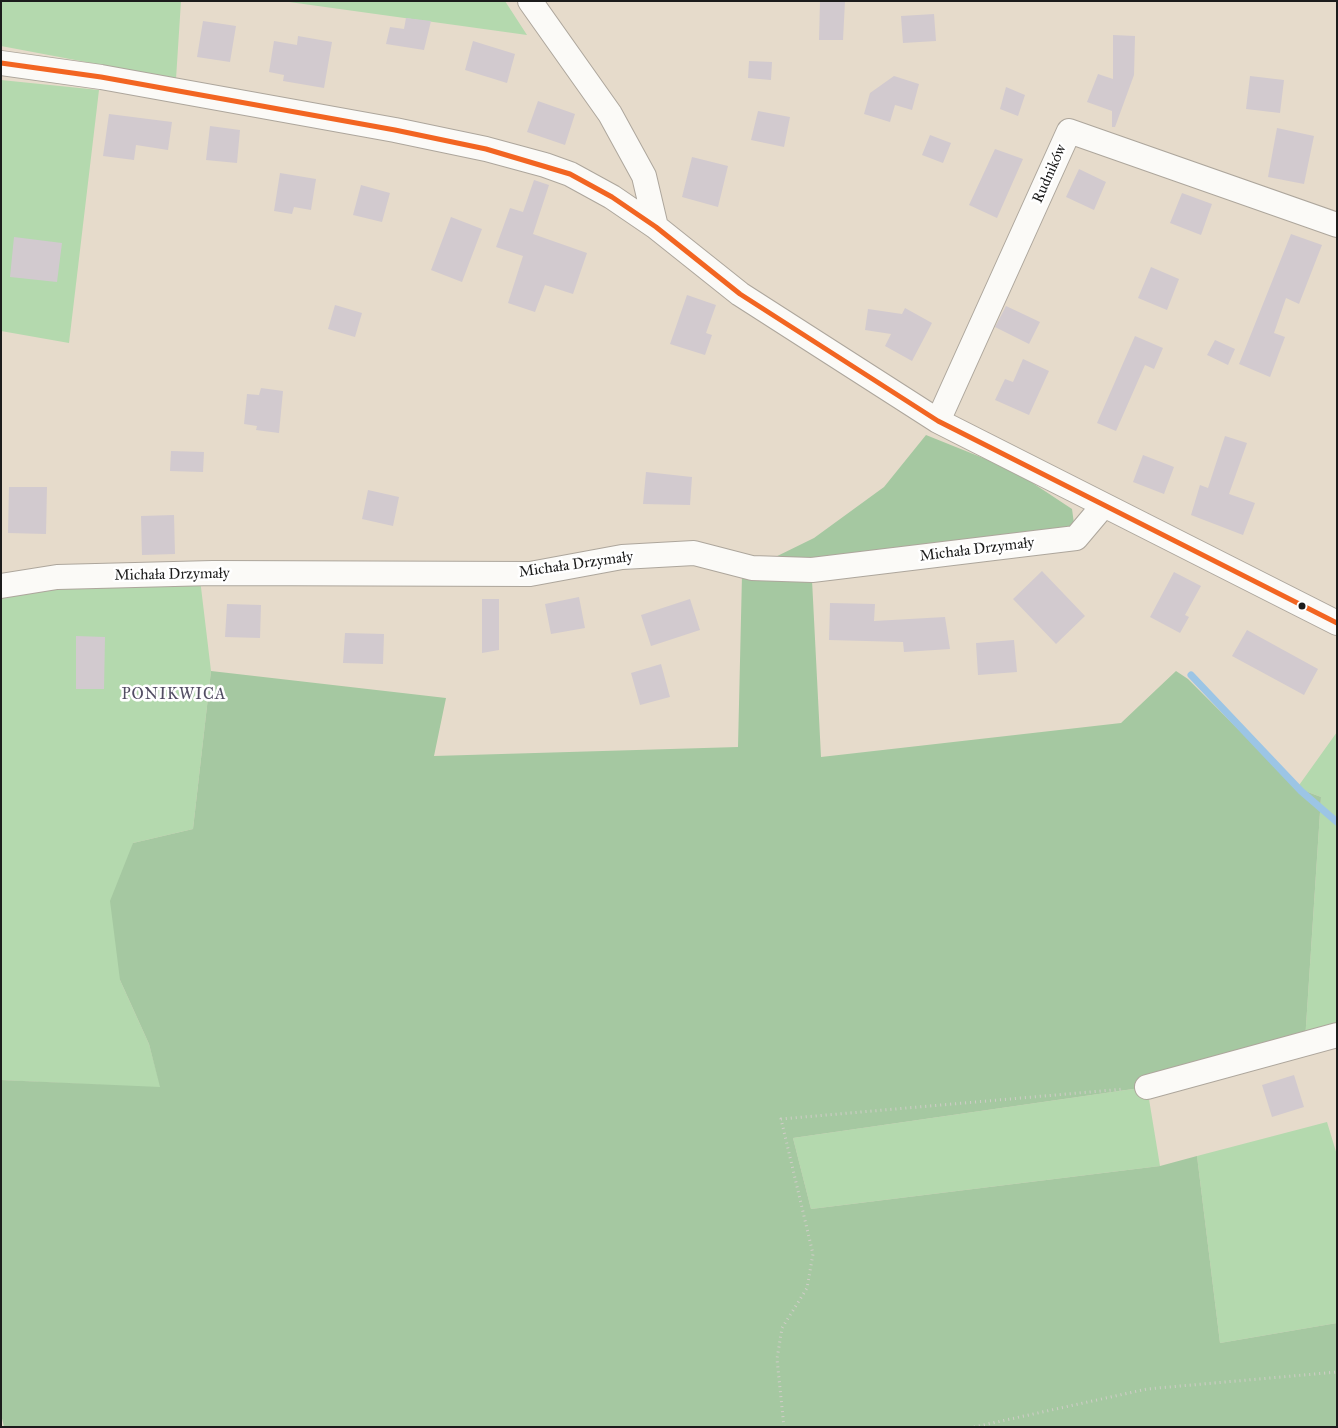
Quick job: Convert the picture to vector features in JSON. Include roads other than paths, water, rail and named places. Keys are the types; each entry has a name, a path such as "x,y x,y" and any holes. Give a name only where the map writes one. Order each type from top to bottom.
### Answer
{"street":[{"path":"530,1 610,114 644,176 656,227"},
{"path":"1,63 184,91 486,149 546,165 570,174 612,197 656,227 740,294 938,421 1337,623"},
{"name":"Rudników","path":"938,421 1069,131 1337,225"},
{"name":"Michała Drzymały","path":"1,586 66,576 213,573 530,574 622,558 694,553 752,568 812,570 1076,538 1103,506"},
{"path":"1147,1087 1337,1035"}],"waterway":[{"path":"1191,675 1301,791 1337,822"}],"district":[{"name":"PONIKWICA","path":"174,695"}]}
